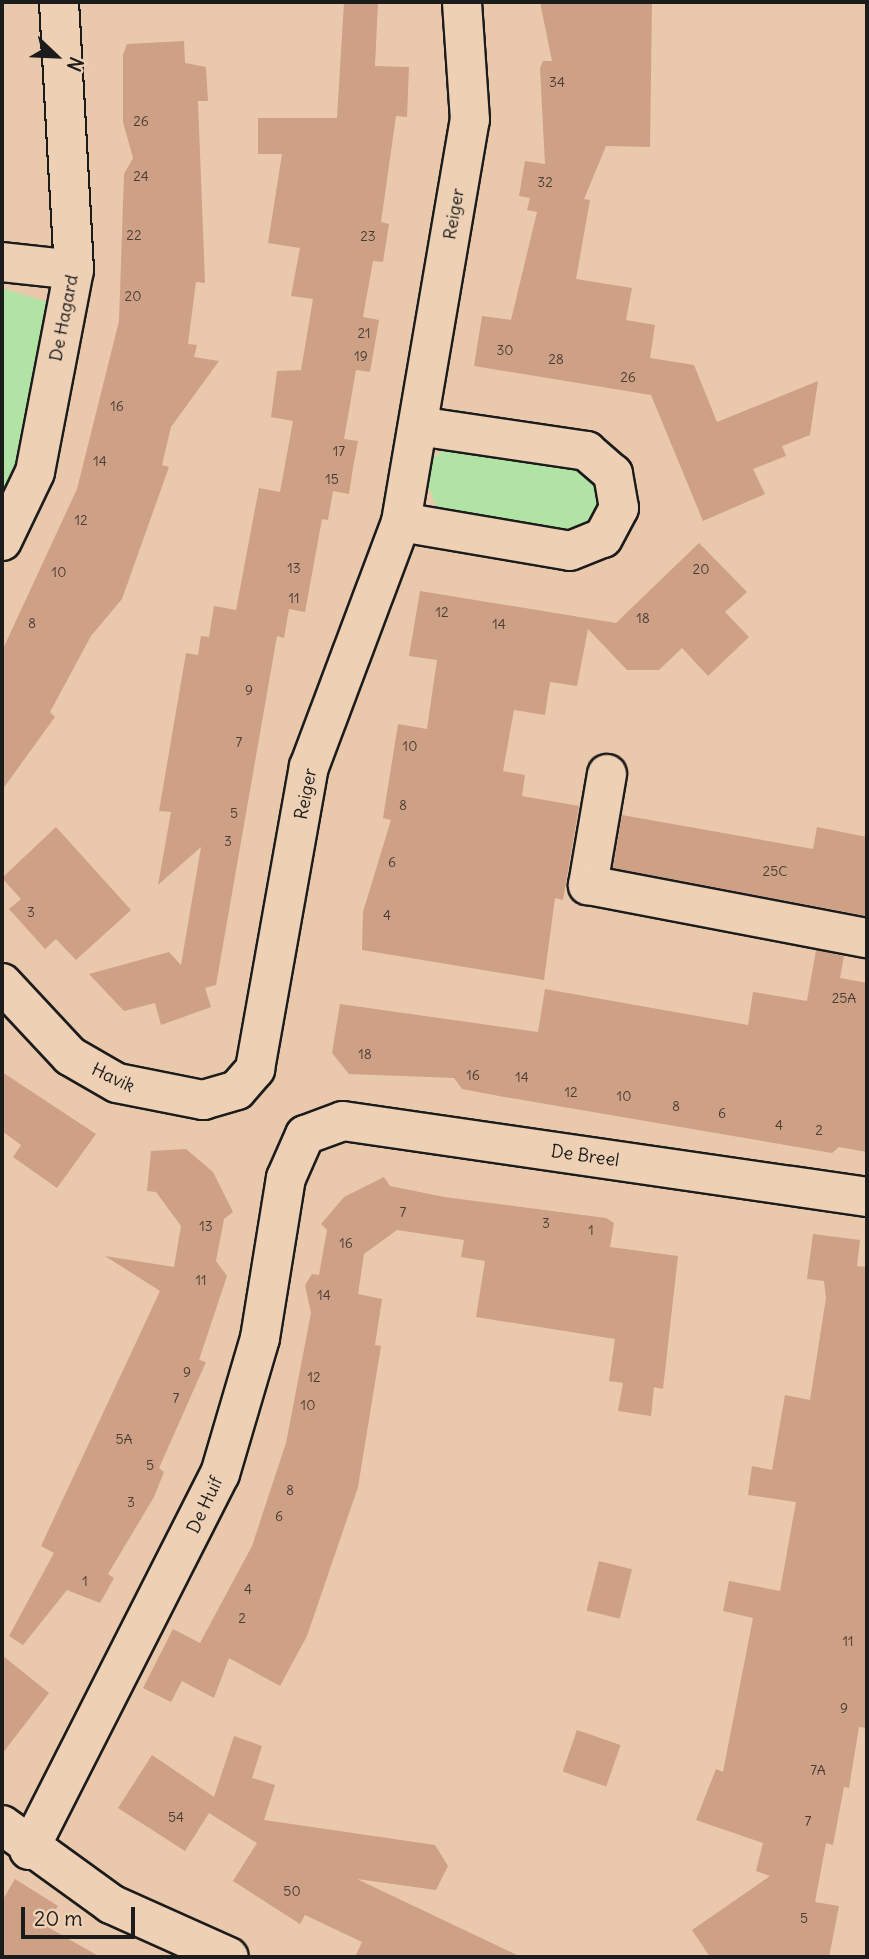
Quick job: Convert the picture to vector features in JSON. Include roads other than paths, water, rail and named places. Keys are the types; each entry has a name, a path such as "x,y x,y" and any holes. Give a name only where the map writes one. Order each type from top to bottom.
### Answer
{"street":[{"name":"De Hagard","path":"2,541 35,472 74,270 59,2"},
{"name":"Reiger","path":"250,1077 263,1050 309,767 401,522 470,120 462,2"},
{"path":"2,262 74,270"},
{"path":"401,522 570,551 603,538 619,508 613,474 586,452 418,426"},
{"path":"607,774 588,885 867,938"},
{"path":"671,923 867,964"},
{"name":"Havik","path":"2,983 70,1056 117,1083 204,1100 237,1090 250,1077"},
{"name":"De Breel","path":"305,1135 344,1121 867,1198"},
{"name":"De Huif","path":"15,1838 220,1474 260,1338 286,1178 305,1135"},
{"path":"15,1838 111,1904 229,1957"}]}
